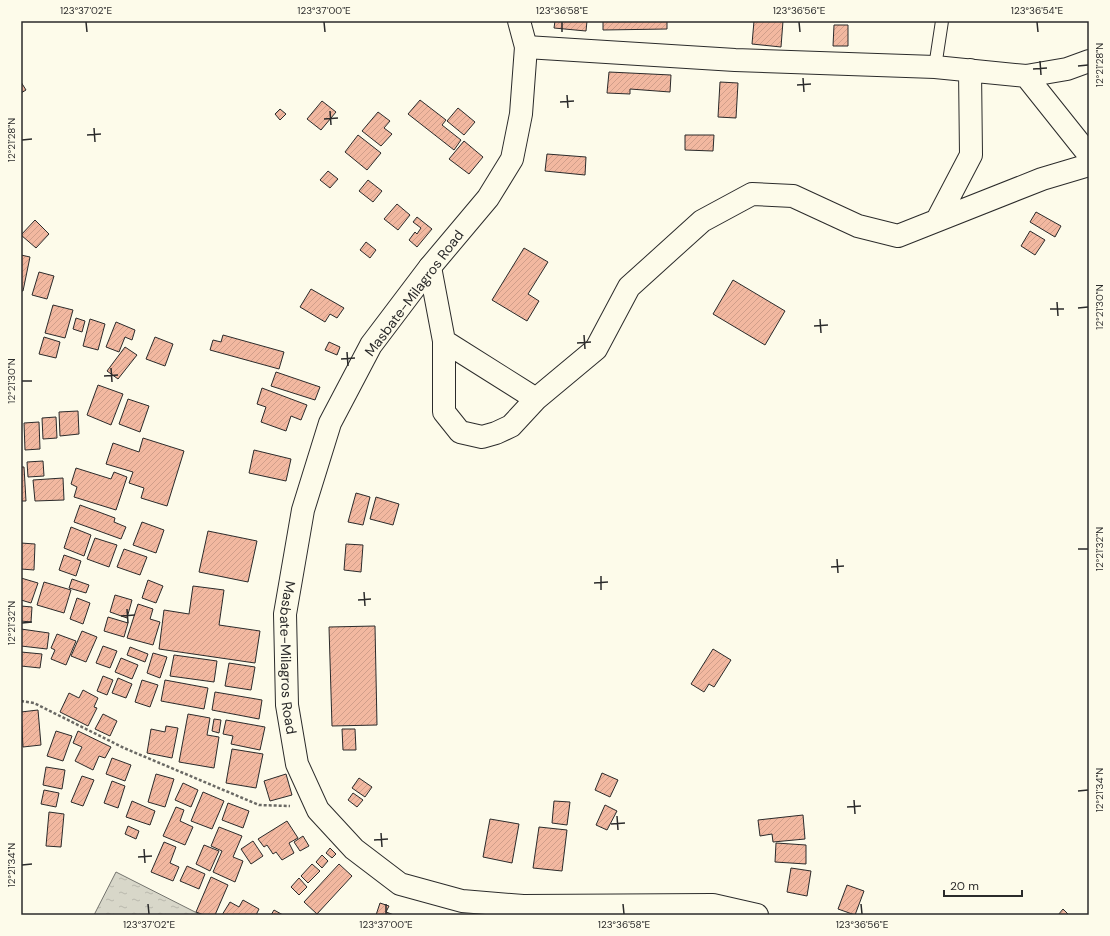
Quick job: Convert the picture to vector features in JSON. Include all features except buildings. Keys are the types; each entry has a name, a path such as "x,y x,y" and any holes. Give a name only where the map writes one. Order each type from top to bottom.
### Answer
{"street":[{"name":"Masbate-Milagros Road","path":"519,21 526,47 521,114 512,159 488,198 430,268 370,345 330,423 303,510 284,614 287,705 297,764 318,810 354,849 400,884 462,901 523,906 713,905 757,915"},
{"path":"526,47 735,60 935,67 1026,76 1066,69 1089,61"},
{"path":"937,220 971,155 970,70"},
{"path":"1026,76 1089,155"},
{"path":"430,268 444,341 444,412 460,432 482,437 496,433 510,426 536,399 596,349 629,287 702,221 752,194 793,196 858,226 898,236 1042,179 1089,165"},
{"path":"444,341 536,399"}],"lane":[{"path":"935,67 942,21"}],"path":[{"path":"21,701 34,703 124,748 259,806 290,806 314,800"}],"water":[{"path":"116,872 201,915 94,915"}]}
